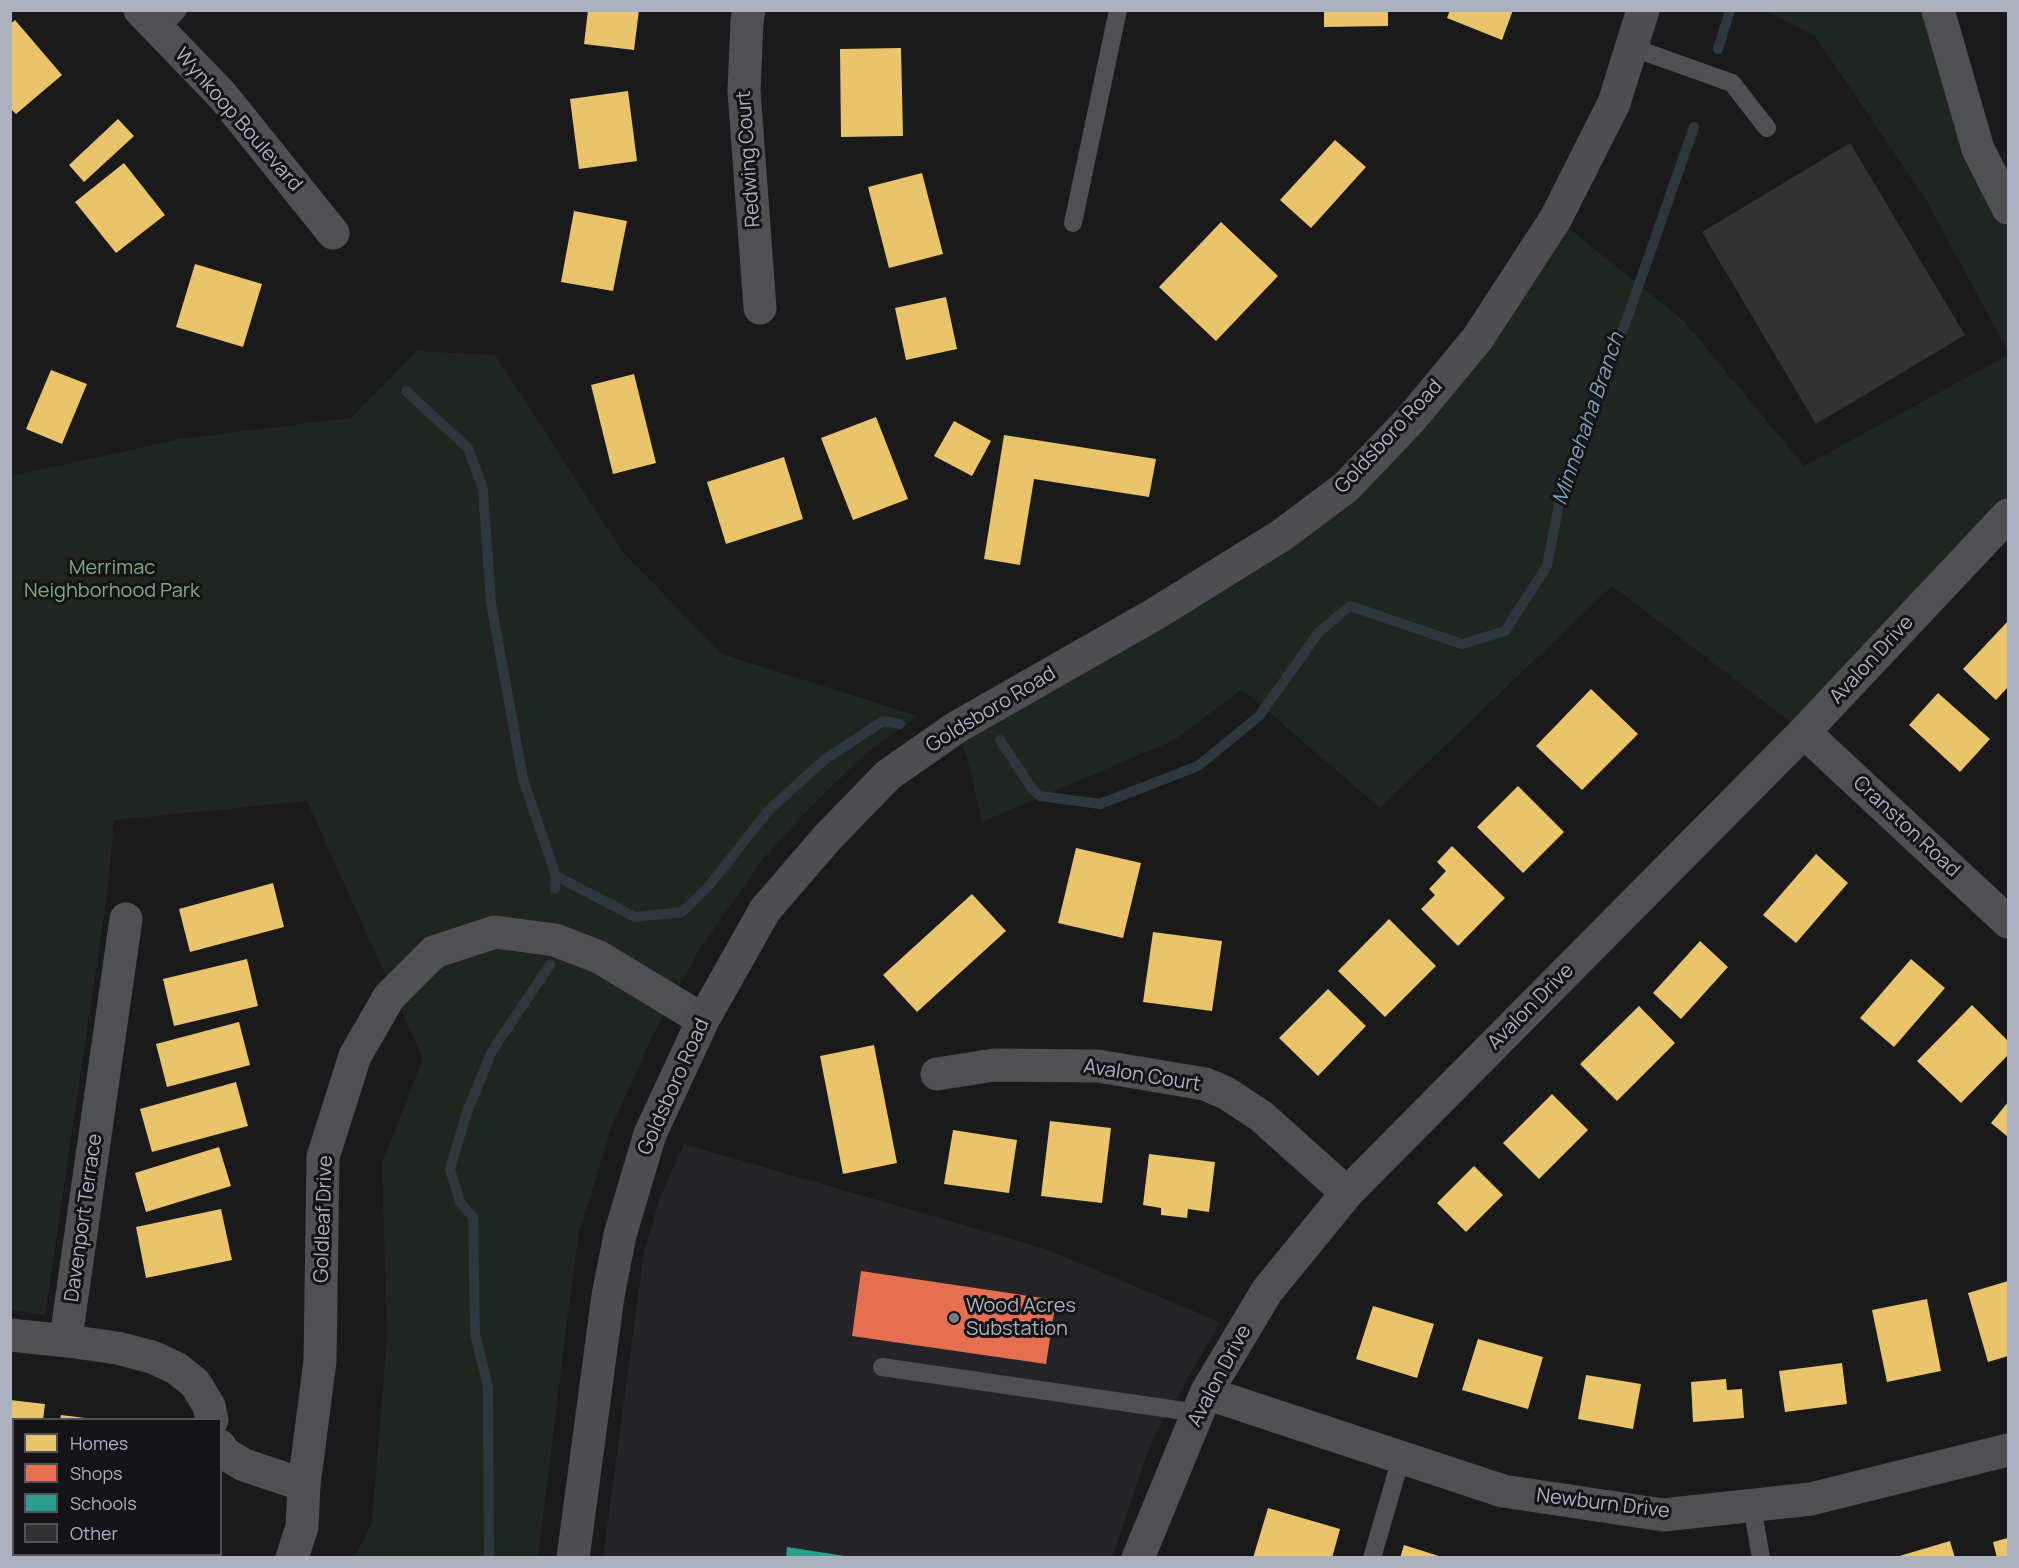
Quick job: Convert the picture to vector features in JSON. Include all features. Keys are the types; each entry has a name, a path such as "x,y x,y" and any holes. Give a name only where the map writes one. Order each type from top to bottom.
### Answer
{"main road":[{"name":"Goldsboro Road","path":"573,1557 606,1308 620,1235 650,1134 703,1020 765,910 827,838 888,775 957,728 1155,614 1282,535 1346,487 1403,428 1478,338 1556,218 1614,103 1643,10"}],"street":[{"name":"Redwing Court","path":"749,10 744,91 760,308"},
{"path":"1938,10 1978,149 2008,208"},
{"name":"Wynkoop Boulevard","path":"159,17 333,233"},
{"name":"Avalon Drive","path":"1137,1557 1202,1403 1268,1291 1347,1192 1804,732 2008,515"},
{"name":"Cranston Road","path":"1804,732 2008,922"},
{"name":"Davenport Terrace","path":"68,1341 68,1324 126,919"},
{"name":"Goldleaf Drive","path":"292,1557 302,1527 304,1485 320,1361 323,1156 355,1056 389,997 434,952 495,932 555,940 599,957 703,1020"},
{"name":"Avalon Court","path":"937,1074 994,1065 1098,1066 1205,1084 1226,1093 1261,1116 1347,1192"},
{"path":"10,1335 117,1348 153,1357 176,1368 195,1383 209,1406 212,1418"},
{"name":"Newburn Drive","path":"1202,1403 1401,1458 1503,1491 1663,1515 1810,1499 2008,1450"},
{"path":"222,1450 244,1465 304,1485"}],"lane":[{"path":"1073,223 1118,10"},
{"path":"1632,47 1732,83 1767,128"},
{"path":"882,1367 1202,1403"},
{"path":"1372,1557 1401,1458"},
{"path":"1752,1506 1761,1557"}],"shaded area":[{"path":"684,1144 1043,1248 1220,1322 1152,1440 1112,1557 603,1558 644,1251 661,1195"}],"green space":[{"path":"1766,11 1938,11 2008,208 2008,351 1928,203 1815,36"},
{"path":"1556,218 1684,321 1804,466 2008,355 2008,515 1804,732 1612,586 1380,808 1242,689 1174,740 982,822 971,773 957,727 1346,487"},
{"name":"Merrimac Neighborhood Park","path":"417,351 495,355 622,551 722,654 918,716 865,754 805,813 763,859 699,950 651,1039 613,1123 579,1232 538,1557 355,1557 372,1523 387,1337 382,1164 423,1058 307,801 114,820 108,888 45,1315 11,1310 11,476 181,439 351,418"}],"building: Homes":[{"path":"588,10 639,10 634,50 584,44"},
{"path":"1324,10 1388,10 1388,26 1324,27"},
{"path":"1450,10 1513,10 1502,40 1447,18"},
{"path":"15,20 62,75 16,114 10,108 10,24"},
{"path":"901,48 903,136 841,137 840,49"},
{"path":"628,91 637,161 579,169 570,99"},
{"path":"118,119 134,136 84,182 69,165"},
{"path":"1335,140 1366,167 1311,228 1280,200"},
{"path":"124,163 165,215 116,253 75,202"},
{"path":"922,173 943,254 889,268 868,187"},
{"path":"574,211 627,221 613,291 561,282"},
{"path":"1221,222 1278,276 1216,341 1159,287"},
{"path":"195,264 262,284 243,347 176,327"},
{"path":"946,297 957,349 906,360 895,308"},
{"path":"51,370 87,384 62,444 26,429"},
{"path":"634,374 656,463 613,474 591,385"},
{"path":"876,417 908,499 853,520 821,438"},
{"path":"954,421 991,441 972,476 934,456"},
{"path":"1004,435 1156,459 1149,497 1034,479 1020,565 984,559"},
{"path":"784,457 803,519 726,544 707,482"},
{"path":"2008,621 2008,687 1996,700 1963,669"},
{"path":"1591,689 1638,734 1582,790 1536,746"},
{"path":"1938,693 1990,739 1960,772 1909,725"},
{"path":"1518,786 1564,832 1523,873 1477,827"},
{"path":"1452,846 1505,898 1458,946 1421,909 1435,895 1429,889 1446,871 1437,862"},
{"path":"1076,848 1141,863 1123,938 1058,923"},
{"path":"1816,854 1848,883 1796,943 1763,915"},
{"path":"273,883 284,927 190,952 179,909"},
{"path":"972,894 1006,931 917,1012 883,975"},
{"path":"1389,919 1436,966 1385,1017 1338,971"},
{"path":"1153,932 1222,941 1212,1011 1143,1002"},
{"path":"1700,941 1728,967 1681,1019 1653,993"},
{"path":"247,959 258,1006 174,1026 163,979"},
{"path":"1911,959 1945,988 1894,1047 1860,1018"},
{"path":"1328,989 1366,1026 1318,1076 1279,1038"},
{"path":"1972,1005 2008,1041 2008,1055 1961,1103 1917,1061"},
{"path":"1639,1006 1675,1043 1617,1101 1580,1064"},
{"path":"239,1022 250,1065 167,1087 156,1044"},
{"path":"874,1045 897,1163 843,1174 820,1056"},
{"path":"236,1082 248,1126 152,1152 140,1109"},
{"path":"1552,1094 1588,1130 1539,1179 1503,1143"},
{"path":"2008,1102 2008,1137 1991,1123"},
{"path":"1050,1121 1111,1128 1102,1203 1041,1196"},
{"path":"953,1130 1017,1140 1009,1193 944,1184"},
{"path":"219,1147 231,1186 146,1212 135,1173"},
{"path":"1149,1154 1215,1162 1209,1212 1188,1209 1187,1218 1161,1215 1161,1208 1143,1205"},
{"path":"1474,1166 1503,1195 1466,1232 1437,1203"},
{"path":"221,1209 232,1260 146,1278 136,1227"},
{"path":"2008,1281 2008,1356 1988,1362 1968,1293"},
{"path":"1927,1299 1941,1371 1887,1382 1872,1310"},
{"path":"1373,1306 1434,1324 1417,1378 1356,1359"},
{"path":"1478,1339 1543,1357 1528,1409 1462,1390"},
{"path":"1842,1363 1847,1404 1785,1412 1779,1371"},
{"path":"1586,1375 1641,1384 1633,1429 1578,1419"},
{"path":"1726,1379 1727,1390 1742,1389 1744,1418 1693,1422 1691,1382"},
{"path":"10,1400 45,1404 43,1418 12,1418 12,1506 10,1506"},
{"path":"61,1415 85,1418 60,1418"},
{"path":"1268,1508 1340,1529 1332,1558 1253,1558"},
{"path":"2008,1538 2008,1558 1997,1558 1993,1542"},
{"path":"1950,1541 1955,1558 1896,1558 1896,1557"},
{"path":"1404,1545 1442,1557 1442,1558 1400,1558"}],"building: Shops":[{"name":"Wood Acres Substation","path":"861,1271 1056,1300 1046,1364 852,1336"}],"building: Schools":[{"path":"787,1547 845,1556 845,1558 786,1558"}],"building: Other":[{"path":"1850,143 1965,335 1816,424 1702,232"}],"waterway":[{"name":"Minnehaha Branch","path":"1718,49 1730,10"},
{"name":"Minnehaha Branch","path":"1000,740 1033,790 1040,796 1100,804 1198,766 1259,716 1319,632 1350,606 1462,644 1505,631 1547,566 1562,489 1629,313 1694,127"},
{"path":"406,391 468,448 483,489 491,603 523,779 556,876"},
{"name":"Minnehaha Branch","path":"555,889 556,876 635,917 682,912 708,887 769,810 824,760 883,721 900,724"},
{"name":"Minnehaha Branch","path":"489,1558 488,1387 475,1334 473,1217 460,1202 450,1169 467,1112 492,1051 550,965"}],"place":[{"name":"Wood Acres Substation","path":"954,1318"}]}
